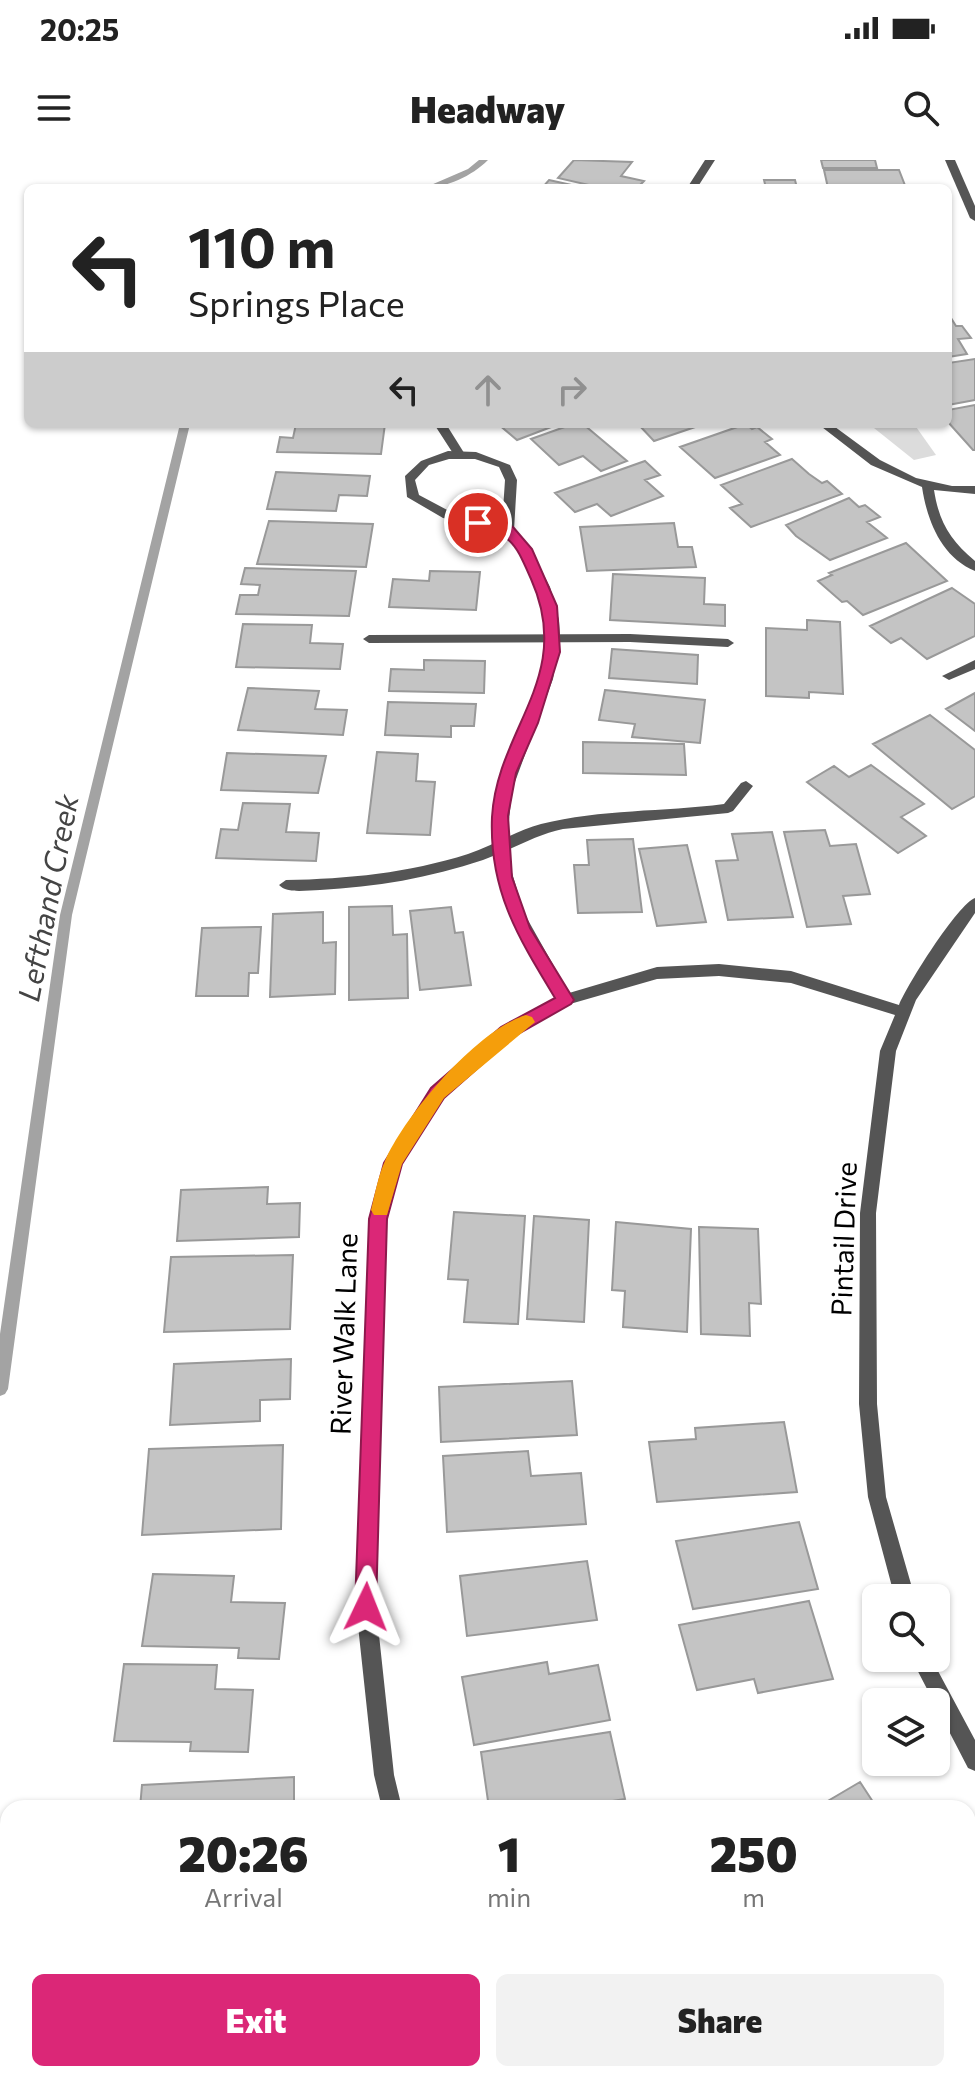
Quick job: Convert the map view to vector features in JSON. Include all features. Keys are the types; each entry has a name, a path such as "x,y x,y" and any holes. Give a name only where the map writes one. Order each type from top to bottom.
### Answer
{"street":[{"path":"695,184 710,160"},
{"path":"950,160 975,218"},
{"path":"442,428 460,456"},
{"path":"829,428 869,461 928,486 975,490"},
{"path":"508,530 511,480 504,465 476,456 448,455 425,463 409,479 413,497 447,515 508,530 525,549 550,606 553,652 531,723 508,773 500,816 504,877 522,929 565,1000"},
{"path":"928,486 931,517 937,532 946,544 975,567"},
{"path":"369,639 552,638 728,643"},
{"path":"949,676 975,664"},
{"path":"286,885 339,885 405,875 502,847 536,830 594,818 728,808 746,786"},
{"name":"Pintail Drive","path":"901,1584 877,1497 868,1388 868,1213 888,1051 903,1012 960,920 975,903"},
{"name":"River Walk Lane","path":"390,1800 384,1775 366,1607 378,1219 394,1163 437,1093 507,1032 565,1000 657,973 719,970 791,977 903,1012"},
{"path":"928,1672 975,1761"}],"shaded area":[{"path":"874,428 917,428 936,455 914,460"}],"building":[{"path":"574,160 632,162 621,176 644,181 641,184 584,184 558,178"},
{"path":"821,160 875,160 877,168 823,168"},
{"path":"824,170 899,170 904,184 827,184"},
{"path":"549,180 567,184 546,184"},
{"path":"764,180 795,180 796,184 765,184"},
{"path":"952,320 971,338 958,339 967,354 952,356"},
{"path":"975,359 975,400 952,404 952,362"},
{"path":"975,405 975,450 952,426 952,409"},
{"path":"295,428 384,428 381,454 277,452 280,437 293,438"},
{"path":"503,428 548,428 517,440"},
{"path":"562,428 588,428 627,461 601,471 583,456 559,465 531,439"},
{"path":"642,428 692,428 654,441"},
{"path":"735,428 758,428 772,439 765,442 780,455 715,478 680,447"},
{"path":"792,459 809,474 822,483 827,481 842,494 751,527 730,508 742,504 721,485"},
{"path":"645,461 660,475 645,480 663,496 611,516 597,504 575,512 555,493"},
{"path":"276,472 370,476 367,496 339,495 336,511 267,509"},
{"path":"849,498 859,507 865,505 880,517 867,522 887,538 830,560 786,525"},
{"path":"269,521 373,524 366,567 257,564"},
{"path":"674,523 678,547 692,547 696,567 587,571 580,527"},
{"path":"906,543 947,581 863,615 818,581 832,575 829,573"},
{"path":"245,568 356,571 349,616 236,614 240,595 258,595 260,585 241,584"},
{"path":"430,571 480,572 476,610 389,607 393,579 429,581"},
{"path":"613,574 705,578 704,604 725,605 725,626 610,620"},
{"path":"952,588 975,604 975,636 927,659 901,638 891,643 870,626"},
{"path":"807,620 840,622 843,694 809,692 809,698 766,696 766,628 807,630"},
{"path":"243,624 312,625 310,643 343,644 340,669 236,667"},
{"path":"612,649 698,655 697,684 609,678"},
{"path":"424,660 485,661 484,693 389,691 391,669 424,670"},
{"path":"248,688 319,691 315,709 347,710 343,735 238,730"},
{"path":"605,690 705,700 700,743 632,737 635,724 599,720"},
{"path":"975,693 975,731 946,709"},
{"path":"388,702 476,704 474,726 451,726 451,737 385,735"},
{"path":"930,715 975,750 975,796 952,809 873,744"},
{"path":"583,742 684,744 686,775 583,773"},
{"path":"377,752 418,754 416,781 435,782 430,835 367,833"},
{"path":"227,753 326,756 318,793 221,790"},
{"path":"871,765 924,804 901,817 926,836 898,853 807,782 834,766 849,777"},
{"path":"243,803 290,804 286,832 319,833 316,861 216,858 221,829 238,830"},
{"path":"825,830 830,846 856,844 870,894 843,896 851,924 807,927 784,832"},
{"path":"772,832 793,917 728,920 716,861 738,860 732,834"},
{"path":"633,839 642,912 578,913 574,865 589,865 587,840"},
{"path":"687,845 706,922 657,926 639,849"},
{"path":"392,906 393,935 407,934 408,998 349,1000 349,907"},
{"path":"451,907 455,933 463,932 471,985 420,990 410,911"},
{"path":"323,912 323,943 336,942 335,994 270,997 273,914"},
{"path":"261,927 258,973 249,973 248,996 196,996 202,928"},
{"path":"268,1187 267,1204 300,1203 299,1237 177,1241 181,1190"},
{"path":"454,1212 525,1216 518,1324 464,1322 468,1280 448,1279"},
{"path":"534,1216 589,1220 584,1322 527,1319"},
{"path":"616,1222 691,1229 687,1332 623,1327 625,1291 612,1290"},
{"path":"699,1227 758,1229 761,1304 749,1303 750,1336 701,1334"},
{"path":"293,1255 290,1329 164,1332 171,1257"},
{"path":"291,1359 290,1399 260,1400 260,1421 170,1425 174,1364"},
{"path":"572,1381 577,1435 441,1442 439,1387"},
{"path":"784,1422 797,1492 657,1502 649,1442 696,1439 695,1428"},
{"path":"283,1445 281,1529 142,1535 149,1449"},
{"path":"528,1451 531,1476 581,1473 586,1524 447,1532 443,1456"},
{"path":"799,1522 818,1589 693,1609 676,1541"},
{"path":"587,1561 597,1620 467,1636 460,1576"},
{"path":"153,1574 234,1576 231,1602 285,1603 279,1659 238,1658 239,1648 142,1646"},
{"path":"809,1601 833,1679 758,1693 754,1679 697,1690 679,1625"},
{"path":"547,1662 549,1674 598,1665 610,1720 474,1745 462,1677"},
{"path":"124,1664 217,1665 215,1689 253,1690 248,1752 190,1751 191,1742 114,1741"},
{"path":"610,1732 625,1799 488,1800 481,1752"},
{"path":"294,1777 294,1800 141,1800 142,1785"},
{"path":"860,1782 872,1800 830,1800"}],"waterway":[{"name":"Lefthand Creek","path":"438,184 471,171 484,160"},
{"name":"Lefthand Creek","path":"0,1389 66,915 184,428"}],"slow traffic":[{"path":"380,1210 394,1163 437,1093 507,1032 526,1022"}],"route":[{"path":"366,1607 378,1219 394,1163 437,1093 507,1032 565,1000 522,929 504,877 500,816 508,773 531,723 553,652 550,606 525,549 508,530 478,523"}]}
